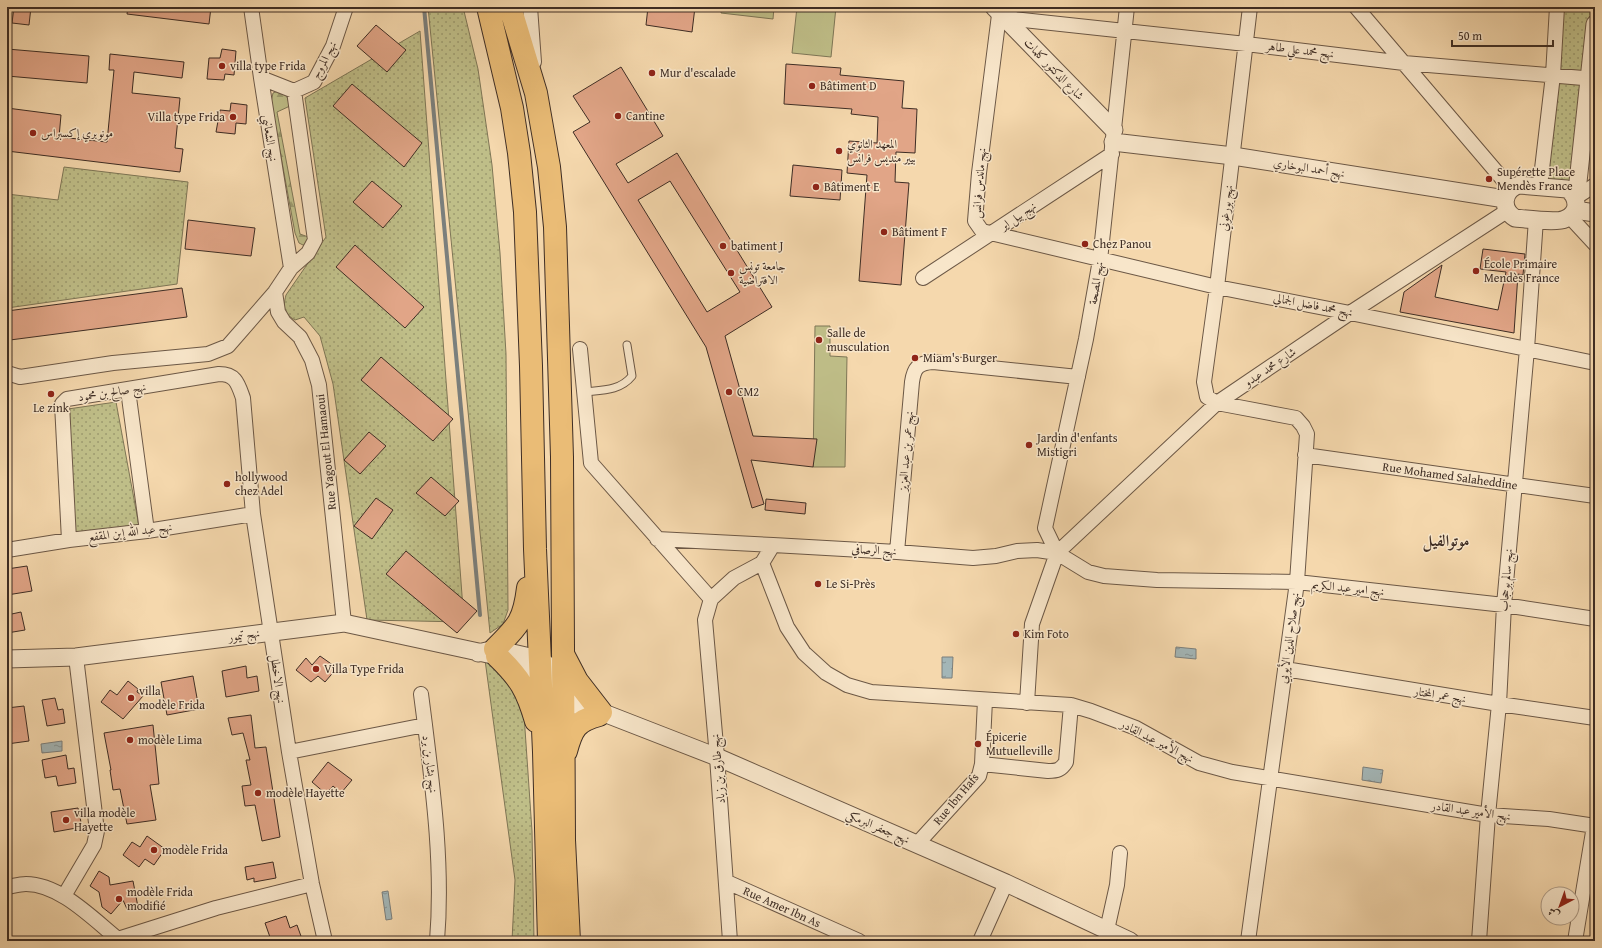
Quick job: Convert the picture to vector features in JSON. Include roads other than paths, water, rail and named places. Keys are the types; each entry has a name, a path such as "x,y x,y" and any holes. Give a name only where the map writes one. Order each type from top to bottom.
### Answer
{"highway":[{"path":"485,7 496,36"},
{"path":"488,7 512,108 519,153 525,212 535,549 554,676 558,786 564,840 569,941"},
{"path":"517,11 536,93 549,167 555,227 562,457 554,676 554,756 548,941"},
{"path":"534,490 540,518 548,657 554,676"},
{"path":"535,549 526,603 521,620 512,632 490,653 513,672 522,684 554,756 564,840"},
{"path":"554,676 577,681 600,713 589,717 578,724 570,737 554,756"}],"street":[{"name":"نهج الشعانبي","path":"252,7 261,78 291,268"},
{"name":"نهج المروج","path":"294,91 314,82 333,46 346,7"},
{"name":"نهج المصحة","path":"1057,553 1045,528 1086,339 1100,260 1127,7"},
{"name":"نهج بورغوني","path":"1217,403 1207,397 1204,382 1217,287 1250,7"},
{"path":"1356,7 1404,63 1508,199 1515,218 1561,220 1573,205 1595,185"},
{"path":"1540,186 1553,75 1557,7"},
{"name":"نهج محمد علي طاهر","path":"1000,11 1124,31 1404,63 1592,79"},
{"name":"شارع الدكتور كلمات","path":"1000,11 1113,142"},
{"name":"نهج ماندس فرانس","path":"1000,11 980,165 975,221 982,231 991,234 1100,260"},
{"path":"1573,205 1578,182 1592,79 1595,24"},
{"path":"7,373 20,377 113,363 208,354 228,346 275,292 291,268 308,253 315,240 315,235 294,91 261,78"},
{"name":"نهج أحمد البوخاري","path":"1113,142 1233,156 1508,199"},
{"name":"نهج بيل اير","path":"923,278 991,234 1113,142"},
{"path":"1508,199 1519,185 1564,188 1570,191 1573,205 1595,244"},
{"name":"شارع محمد عبدو","path":"1057,553 1217,403 1350,312 1508,199"},
{"path":"1573,205 1595,212"},
{"name":"نهج سالم بوحجاب","path":"1479,941 1488,815 1499,704 1504,605 1527,348 1536,219"},
{"name":"نهج محمد فاضل الجمالي","path":"1100,260 1217,287 1350,312 1595,363"},
{"name":"Rue Yagout El Hamaoui","path":"275,292 278,312 284,322 300,336 312,360 319,385 344,623"},
{"path":"580,349 591,463 712,598 734,578 762,563 773,545"},
{"name":"نهج عمر بن عبد العزيز","path":"898,552 914,374 918,366 932,362 1078,377"},
{"name":"نهج صالح بن محمود","path":"69,540 62,404 67,399 219,374 227,374"},
{"name":"نهج الاخطل","path":"227,374 232,377 239,386 243,398 252,514 289,752 312,884 325,941"},
{"path":"128,390 147,531"},
{"name":"نهج صلاح الدين الأيوبي","path":"1217,403 1296,418 1304,426 1307,434 1297,582 1248,941"},
{"name":"Rue Mohamed Salaheddine","path":"1305,455 1515,486 1595,496"},
{"name":"نهج عبد الله إبن المقفع","path":"7,550 69,540 147,531 252,514"},
{"name":"نهج الرصافي","path":"657,538 898,552 973,558 996,556 1017,551 1037,550 1057,553"},
{"path":"1027,703 1032,624 1057,553"},
{"name":"نهج امير عبد الكريم","path":"1057,553 1088,572 1104,576 1156,580 1297,582 1504,605 1595,619"},
{"name":"نهج الأمير عبد القادر","path":"762,563 787,627 804,653 826,673 847,685 871,692 1071,706 1091,711 1136,728 1199,762 1232,772 1488,815 1549,819 1594,826"},
{"name":"نهج طارق بن زياد","path":"712,598 705,620 727,882 730,941"},
{"name":"نهج تيمور","path":"7,659 76,657 344,623 490,653 554,676"},
{"path":"64,896 94,845 97,831 76,657"},
{"name":"نهج عمر المختار","path":"1285,669 1595,718"},
{"name":"نهج جعفر البرمكي","path":"554,676 573,704 622,720 717,757 1006,883 1130,941"},
{"path":"421,694 425,725"},
{"name":"Rue Ibn Hafs","path":"917,844 979,776 982,764 985,700"},
{"path":"982,764 1048,771 1056,771 1062,768 1066,762 1071,706"},
{"name":"نهج بشار بن برد","path":"289,752 425,725 434,802 437,846 437,941"},
{"path":"1575,941 1594,826"},
{"path":"1107,930 1116,885 1120,853"},
{"name":"Rue Amer Ibn As","path":"727,882 860,941"},
{"path":"980,941 1006,883"},
{"path":"7,887 26,884 45,888 64,896 119,940 216,908 312,884"}],"lane":[{"path":"584,392 621,387 627,382 632,376 627,344"}],"water":[{"path":"1176,647 1196,649 1196,659 1175,657"},
{"path":"942,657 953,657 952,678 942,678"},
{"path":"62,741 62,751 42,753 41,744"},
{"path":"1363,767 1383,770 1381,783 1362,780"},
{"path":"388,891 392,919 386,920 382,892"}],"waterway":[{"path":"424,7 480,615"}],"place":[{"name":"villa type Frida","path":"222,66"},
{"name":"Mur d'escalade","path":"652,73"},
{"name":"Bâtiment D","path":"812,86"},
{"name":"Cantine","path":"618,116"},
{"name":"Villa type Frida","path":"233,117"},
{"name":"مونوبري إكسبراس","path":"33,133"},
{"name":"المعهد الثانوي بيير منديس فرانس","path":"839,151"},
{"name":"Supérette Place Mendès France","path":"1489,179"},
{"name":"Bâtiment E","path":"816,187"},
{"name":"Bâtiment F","path":"884,232"},
{"name":"Chez Panou","path":"1085,244"},
{"name":"batiment J","path":"723,246"},
{"name":"École Primaire Mendès France","path":"1476,271"},
{"name":"جامعة تونس الافتراضية","path":"731,273"},
{"name":"Salle de musculation","path":"819,340"},
{"name":"Miam's Burger","path":"915,358"},
{"name":"CM2","path":"729,392"},
{"name":"Le zink","path":"51,394"},
{"name":"Jardin d'enfants Mistigri","path":"1029,445"},
{"name":"hollywood chez Adel","path":"227,484"},
{"name":"Le Si-Près","path":"818,584"},
{"name":"Kim Foto","path":"1016,634"},
{"name":"Villa Type Frida","path":"316,669"},
{"name":"villa modèle Frida","path":"131,698"},
{"name":"modèle Lima","path":"130,740"},
{"name":"Épicerie Mutuelleville","path":"978,744"},
{"name":"modèle Hayette","path":"258,793"},
{"name":"villa modèle Hayette","path":"66,820"},
{"name":"modèle Frida","path":"154,850"},
{"name":"modèle Frida modifié","path":"119,899"}],"district":[{"name":"موتوالفيل","path":"1446,540"}]}
